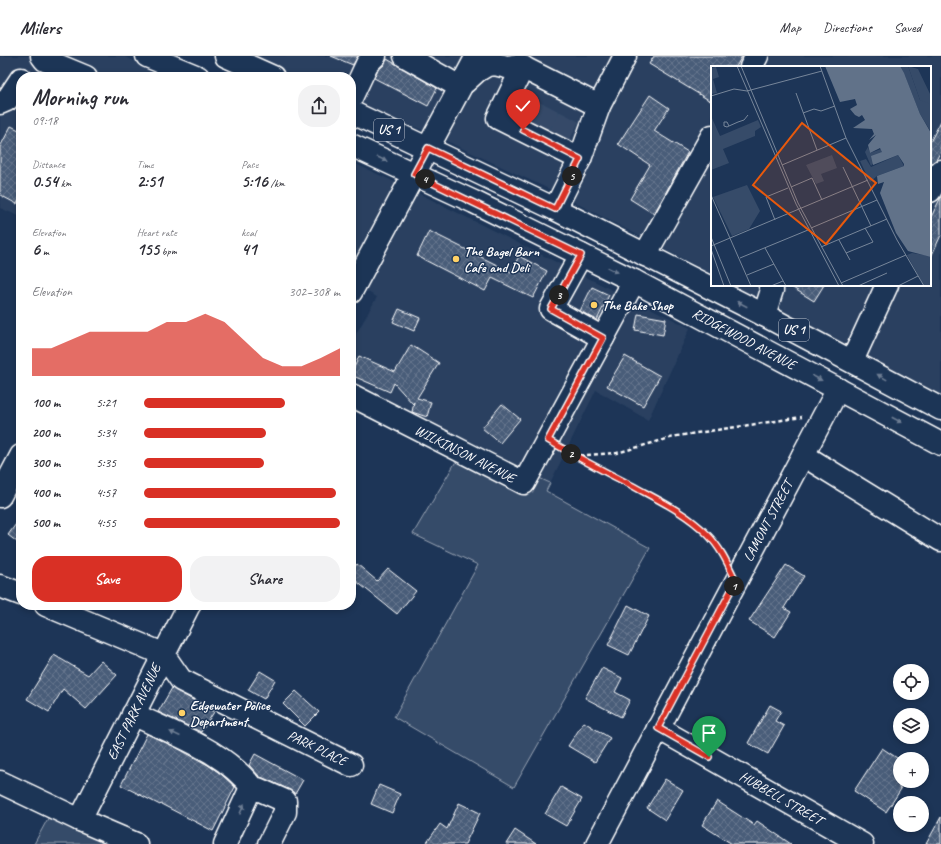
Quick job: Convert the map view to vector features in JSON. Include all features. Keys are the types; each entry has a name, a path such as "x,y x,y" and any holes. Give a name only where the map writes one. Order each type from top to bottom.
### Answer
{"street":[{"path":"26,72 37,56"},
{"path":"42,56 45,60 74,72"},
{"path":"147,56 186,72"},
{"path":"227,56 262,72"},
{"path":"356,87 367,64 375,56"},
{"path":"404,56 460,87"},
{"path":"356,283 477,56"},
{"path":"567,96 625,56"},
{"path":"752,66 757,56"},
{"path":"460,87 477,71 487,66 495,64 507,67 518,63"},
{"path":"518,63 567,96 580,159 555,209"},
{"path":"518,63 498,118 541,133 580,159"},
{"path":"0,102 7,100 16,87"},
{"name":"RIDGEWOOD AVENUE","path":"356,114 555,209 764,315 941,410"},
{"path":"645,255 711,138"},
{"name":"RIDGEWOOD AVENUE","path":"356,147 634,281 941,444"},
{"path":"931,189 941,171"},
{"path":"581,255 551,309 603,338"},
{"name":"WILKINSON AVENUE","path":"356,398 524,483 634,281"},
{"path":"764,315 772,290 770,286"},
{"path":"852,361 887,286"},
{"path":"838,388 862,388 926,410 941,410"},
{"name":"LAMONT STREET","path":"597,844 838,388"},
{"path":"803,455 941,540"},
{"path":"0,496 16,466"},
{"path":"0,586 16,592"},
{"path":"58,610 163,654"},
{"name":"EAST PARK AVENUE","path":"80,820 185,610"},
{"name":"PARK PLACE","path":"163,654 181,680 351,765"},
{"path":"133,714 210,751 241,774 254,790"},
{"name":"HUBBELL STREET","path":"658,728 862,844"},
{"path":"0,782 80,820 136,844"},
{"path":"225,844 249,792 258,789 266,791 285,801 285,812 269,844"}],"path":[{"path":"574,456 617,453 677,436 825,414"},
{"path":"548,440 574,456 670,506 693,521 725,556 736,581"}],"shaded area":[{"path":"0,56 123,56 158,72 16,72 16,215 0,208"},
{"path":"247,56 468,56 427,132 356,103 356,72 284,72"},
{"path":"487,56 748,56 743,66 711,66 711,124 647,240 549,189 442,139"},
{"path":"767,56 941,56 941,395 734,286 931,286 931,66 762,66"},
{"path":"711,159 711,273 662,248"},
{"path":"356,164 399,184 356,266"},
{"path":"414,191 618,293 522,470 356,387 356,334 377,297 362,289"},
{"path":"634,300 690,328 648,420 596,390 550,483 537,477"},
{"path":"458,458 537,477 550,483 546,491 650,548 514,787 394,717 478,565 413,534"},
{"path":"52,811 120,844 34,844"}],"building":[{"path":"331,56 358,56 353,65"},
{"path":"654,56 742,56 737,66 711,66 711,101 649,64"},
{"path":"387,59 437,88 428,106 374,78 377,71 384,65"},
{"path":"650,95 669,108 654,131 688,152 654,214 630,199 650,165 618,144"},
{"path":"941,121 941,151 936,160 931,164 931,140"},
{"path":"11,126 16,128 16,203 0,195 0,147"},
{"path":"941,197 941,235 931,257 931,217"},
{"path":"429,231 511,272 519,256 547,271 533,298 492,278 485,291 417,256"},
{"path":"790,286 823,286 814,301"},
{"name":"The Bake Shop","path":"592,287 609,295 597,320 580,311"},
{"path":"399,309 420,318 414,331 393,322"},
{"path":"638,314 666,319 663,335 635,330"},
{"path":"411,345 439,363 417,398 431,402 427,417 412,412 414,402 413,404 394,383 390,392 356,377 356,363 359,356 395,372"},
{"path":"625,356 660,376 643,406 607,386"},
{"path":"502,404 520,419 500,443 482,428"},
{"path":"16,524 16,541 8,535"},
{"path":"357,564 377,581 388,569 416,591 397,614 356,581"},
{"path":"786,565 804,576 784,608 791,612 775,637 749,621"},
{"path":"628,605 649,616 629,655 608,645"},
{"path":"54,655 88,675 101,661 117,675 86,709 63,689 49,712 27,699"},
{"path":"602,668 622,678 615,692 630,700 621,717 585,698"},
{"path":"260,671 275,680 264,699 248,690"},
{"path":"172,688 214,712 201,732 158,712"},
{"path":"296,691 319,712 305,726 283,704"},
{"path":"770,705 781,711 775,721 784,726 768,754 748,743"},
{"path":"584,722 610,738 595,762 568,746"},
{"path":"147,734 208,765 221,774 235,787 213,831 121,785"},
{"path":"882,748 893,755 893,788 901,789 896,796 893,796 893,801 886,812 854,791"},
{"path":"255,754 303,780 295,794 290,790 260,777 249,765"},
{"path":"665,779 683,790 665,820 647,808"},
{"path":"379,785 400,794 392,813 371,804"},
{"path":"561,787 582,799 566,826 545,814"},
{"path":"717,801 754,825 757,821 791,844 732,844 702,825"},
{"path":"459,803 480,813 465,844 426,844 440,824 447,829"},
{"path":"941,817 941,844 926,844"},
{"path":"515,830 536,844 506,844"}],"tunnel":[{"path":"528,121 543,92"},
{"path":"543,128 558,100"},
{"path":"559,136 574,108"}],"place":[{"name":"The Bagel Barn Cafe and Deli","path":"456,259"},
{"name":"The Bake Shop","path":"594,305"},
{"name":"Edgewater Police Department","path":"182,713"}],"route":[{"path":"523,130 580,159 555,209 428,148 414,174 581,255 551,309 603,338 548,440 574,456 670,506 693,521 725,556 736,581 658,728 709,757"}]}
